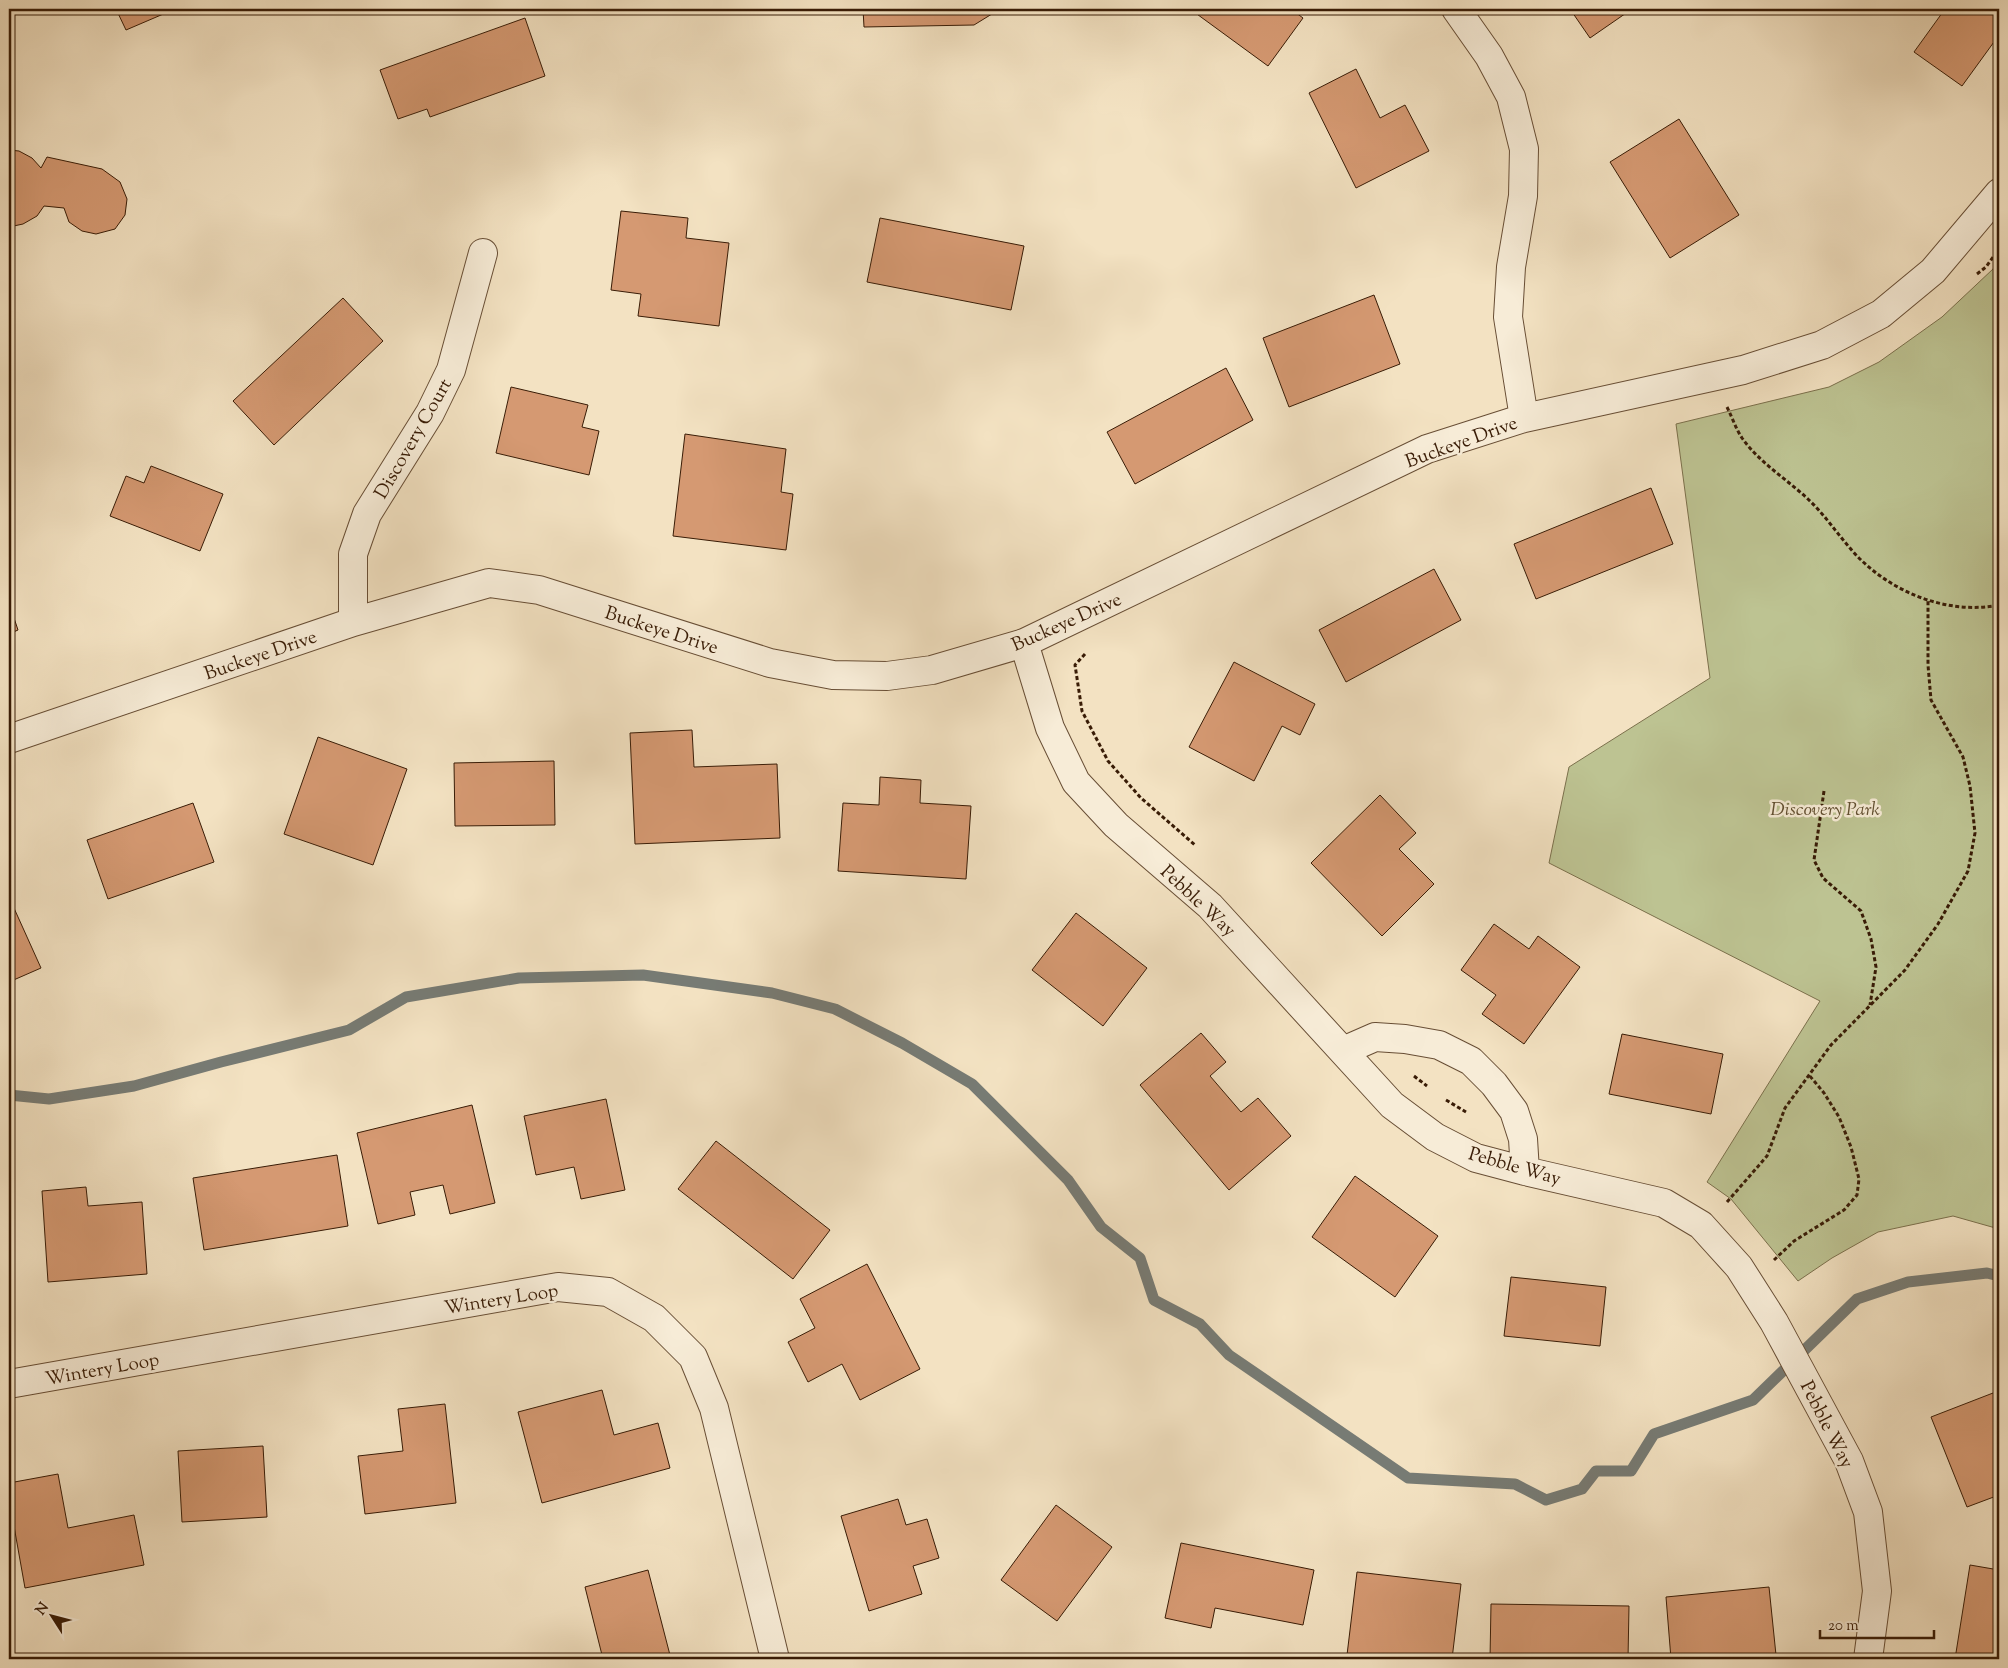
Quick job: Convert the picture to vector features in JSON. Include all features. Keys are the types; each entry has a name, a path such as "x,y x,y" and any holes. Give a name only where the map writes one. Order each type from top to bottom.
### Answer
{"street":[{"path":"1456,9 1489,56 1512,98 1524,149 1523,196 1511,267 1508,317 1524,418"},
{"name":"Buckeye Drive","path":"9,739 353,622 489,583 540,590 770,663 833,675 887,676 932,670 1024,643 1427,449 1524,418 1743,370 1822,345 1881,314 1933,271 1999,193"},
{"name":"Discovery Court","path":"353,622 353,554 367,514 430,413 451,370 483,253"},
{"name":"Pebble Way","path":"1024,643 1050,728 1076,782 1116,825 1210,906 1392,1105 1435,1136 1476,1158 1664,1203 1701,1225 1739,1267 1774,1322 1849,1461 1868,1512 1877,1591 1868,1659"},
{"path":"1343,1051 1375,1038 1405,1039 1439,1045 1471,1061 1494,1084 1514,1111 1523,1139 1525,1171"},
{"name":"Wintery Loop","path":"9,1384 558,1287 608,1292 654,1318 693,1357 714,1408 775,1659"}],"path":[{"path":"1972,279 1986,267 1999,248"},
{"path":"1718,409 1736,405"},
{"path":"1727,408 1742,438 1765,463 1814,505 1857,556 1887,581 1928,600 1957,606 1986,607 1999,605"},
{"path":"1724,1206 1767,1156 1786,1108 1831,1044 1905,970 1938,924 1968,871 1975,833 1970,786 1963,757 1930,700 1928,600"},
{"path":"1078,684 1074,666 1082,656 1089,652"},
{"path":"1824,791 1814,860 1823,878 1861,911 1871,939 1876,967 1870,1006"},
{"path":"1773,1262 1794,1241 1844,1210 1857,1195 1859,1179 1839,1117 1824,1093 1809,1075"}],"green space":[{"name":"Discovery Park","path":"1999,259 1999,1229 1953,1216 1878,1232 1832,1258 1798,1281 1731,1199 1707,1182 1820,1001 1549,863 1569,767 1710,678 1676,424 1829,387 1879,362 1942,317 1993,269"}],"building":[{"path":"116,9 175,9 126,30"},
{"path":"863,9 1000,9 974,25 864,27"},
{"path":"1190,9 1291,9 1303,18 1268,66"},
{"path":"1570,9 1632,9 1590,38"},
{"path":"1945,9 1999,9 1999,35 1962,86 1914,52"},
{"path":"525,18 545,76 430,117 427,109 398,119 380,70"},
{"path":"1356,69 1380,118 1405,105 1429,151 1356,188 1309,93"},
{"path":"1679,119 1739,215 1670,258 1610,162"},
{"path":"9,150 19,151 32,158 41,168 47,157 102,169 120,182 127,199 125,215 115,229 96,234 82,231 69,222 64,208 44,206 37,216 23,224 9,227"},
{"path":"621,211 688,218 686,238 729,243 719,326 638,316 641,294 611,290"},
{"path":"880,218 1024,246 1011,310 867,282"},
{"path":"1374,295 1400,364 1289,407 1263,338"},
{"path":"343,298 383,341 274,445 233,401"},
{"path":"1226,368 1253,420 1135,484 1107,432"},
{"path":"511,387 588,405 582,427 599,431 589,475 496,453"},
{"path":"685,434 786,449 781,492 793,494 786,550 673,536"},
{"path":"151,466 223,494 200,551 110,516 126,476 144,483"},
{"path":"1651,488 1673,544 1536,599 1514,544"},
{"path":"1434,569 1461,620 1346,682 1319,630"},
{"path":"9,603 18,630 9,634"},
{"path":"1234,662 1315,704 1300,735 1282,726 1254,781 1189,747"},
{"path":"692,730 694,767 777,764 780,838 635,844 630,733"},
{"path":"318,737 407,769 373,865 284,834"},
{"path":"554,761 555,825 455,826 454,763"},
{"path":"880,777 921,780 920,803 971,806 966,879 838,871 843,803 879,805"},
{"path":"1380,795 1416,833 1399,849 1434,884 1382,936 1311,863"},
{"path":"193,803 214,862 108,899 87,840"},
{"path":"9,897 41,968 9,982"},
{"path":"1076,913 1147,968 1103,1026 1032,970"},
{"path":"1494,924 1529,949 1538,936 1580,967 1524,1044 1482,1014 1496,995 1461,970"},
{"path":"1201,1033 1226,1062 1210,1076 1241,1112 1258,1098 1291,1136 1229,1190 1140,1085"},
{"path":"1622,1034 1723,1054 1711,1114 1609,1094"},
{"path":"606,1099 625,1190 581,1199 574,1167 536,1175 524,1116"},
{"path":"472,1105 495,1203 450,1214 443,1185 410,1192 415,1215 378,1224 357,1133"},
{"path":"716,1141 830,1230 793,1279 678,1189"},
{"path":"337,1155 348,1226 204,1250 193,1178"},
{"path":"1355,1176 1438,1236 1395,1297 1312,1237"},
{"path":"86,1187 88,1206 142,1202 147,1274 48,1282 42,1191"},
{"path":"867,1264 920,1369 860,1400 842,1364 808,1382 788,1342 815,1328 800,1299"},
{"path":"1511,1277 1606,1287 1600,1346 1504,1336"},
{"path":"602,1390 614,1435 658,1423 670,1468 542,1503 518,1412"},
{"path":"1993,1393 1999,1410 1999,1495 1967,1507 1931,1417"},
{"path":"445,1404 456,1503 365,1514 358,1456 403,1451 398,1409"},
{"path":"263,1446 267,1517 182,1522 178,1451"},
{"path":"58,1474 68,1528 134,1515 144,1565 25,1588 9,1498 9,1483"},
{"path":"898,1499 906,1525 927,1519 939,1558 913,1566 922,1594 869,1611 841,1516"},
{"path":"1056,1505 1112,1547 1057,1621 1001,1580"},
{"path":"1181,1543 1314,1570 1303,1625 1215,1608 1211,1628 1165,1618"},
{"path":"1970,1565 1999,1570 1999,1659 1955,1659"},
{"path":"648,1570 671,1659 603,1659 585,1587"},
{"path":"1357,1572 1461,1584 1452,1659 1383,1659 1347,1655"},
{"path":"1769,1587 1776,1655 1730,1659 1671,1659 1666,1597"},
{"path":"1491,1604 1629,1606 1628,1659 1490,1659"}],"waterway":[{"path":"9,1095 49,1099 134,1086 349,1030 406,997 519,978 643,975 772,993 835,1009 902,1043 972,1084 1068,1180 1101,1227 1140,1258 1154,1300 1200,1324 1229,1355 1408,1478 1515,1484 1546,1500 1582,1489 1596,1471 1631,1471 1654,1434 1753,1400 1857,1299 1908,1282 1987,1273 1999,1276"}]}
